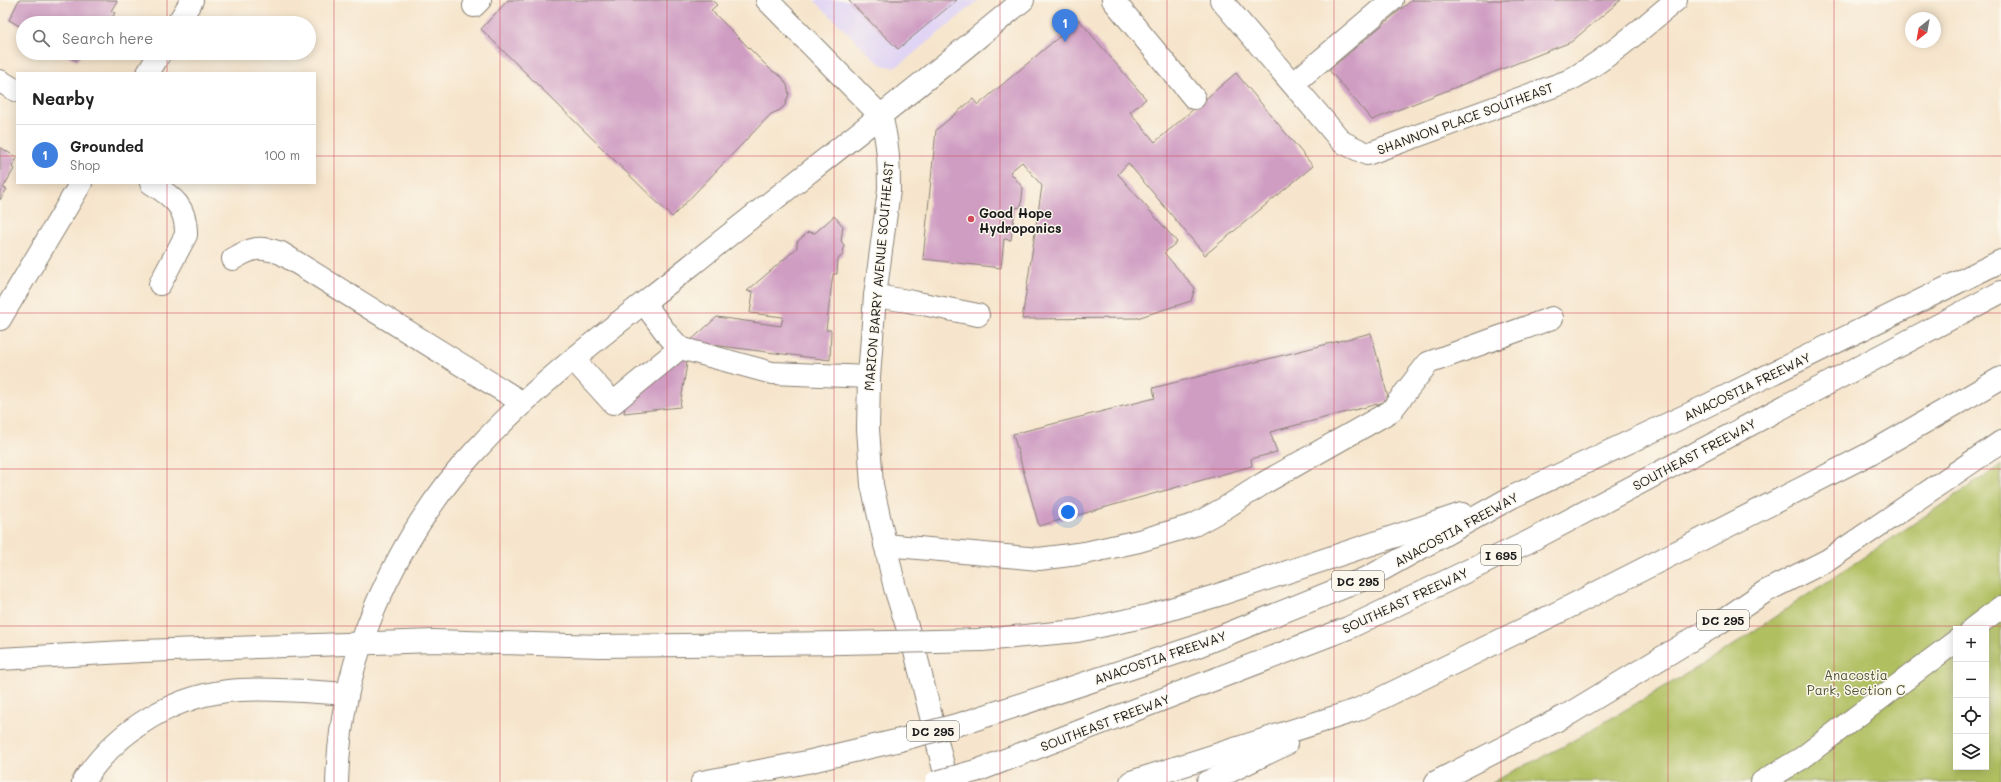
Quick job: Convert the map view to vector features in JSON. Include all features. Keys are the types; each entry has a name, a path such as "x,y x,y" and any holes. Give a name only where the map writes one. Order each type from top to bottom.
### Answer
{"main road":[{"path":"182,16 192,0"},
{"path":"767,0 881,116"},
{"path":"337,782 338,748 347,694 361,644 374,610 398,561 424,518 458,470 487,438 523,403 574,360 807,172 881,116 1023,0"},
{"path":"1113,0 1194,98"},
{"name":"SHANNON PLACE SOUTHEAST","path":"1221,0 1342,142 1367,154 1568,81 1615,51 1676,0"},
{"path":"1293,84 1392,0"},
{"path":"149,72 156,60"},
{"path":"0,81 16,90"},
{"name":"MARION BARRY AVENUE SOUTHEAST","path":"881,116 885,130 889,158 888,190 874,296 869,377 868,429 872,485 895,588 916,655 946,782"},
{"path":"3,309 80,184"},
{"path":"153,184 171,196 184,215 186,226 186,235 160,284"},
{"path":"233,259 249,250 265,248 281,254 523,403"},
{"name":"ANACOSTIA FREEWAY","path":"702,782 807,762 900,740 967,722 1195,647 1369,577 1512,497 1704,407 2001,261"},
{"name":"SOUTHEAST FREEWAY","path":"936,782 979,770 1348,628 1528,542 2001,292"},
{"path":"874,296 978,315"},
{"path":"644,303 667,334 680,348 772,373 869,377"},
{"path":"885,545 1038,559 1085,553 1131,543 1194,524 1225,508 1391,411 1428,363 1552,318"},
{"path":"574,360 613,403 680,348"},
{"path":"1208,782 1563,610 1862,458 2001,378"},
{"name":"DC 295","path":"1436,782 1569,714 1706,631 1766,591 1828,560 2001,442"},
{"path":"0,659 142,651 434,641 600,646 842,643 982,640 1077,631 1147,616 1215,596 1512,497"},
{"path":"1976,626 2001,607"},
{"path":"1762,782 1802,758 1953,643"},
{"path":"85,779 107,751 132,729 158,713 187,700 223,691 241,690 347,694"},
{"path":"1131,782 1357,710"}],"shaded area":[{"path":"814,0 979,0 901,64 894,67 885,66 879,63"}],"green space":[{"name":"Anacostia Park, Section C","path":"2001,465 2001,782 1492,782 1564,746 1715,657"}],"building":[{"path":"19,0 117,1 111,11 115,13 113,16 16,16 16,24 9,20"},
{"path":"508,0 712,0 717,5 711,10 771,70 782,77 787,85 789,94 785,105 780,110 771,114 672,217 481,29"},
{"path":"848,0 957,0 898,49"},
{"path":"1412,0 1621,0 1571,42 1372,120 1329,70"},
{"path":"1079,20 1146,99 1130,112 1155,142 1236,73 1313,166 1205,255 1128,163 1118,174 1177,242 1164,253 1195,288 1191,301 1137,318 1022,319 1042,186 1022,162 1010,172 1023,188 1021,207 1015,208 1011,240 1004,239 1001,268 923,259 936,130 973,99 978,105"},
{"path":"0,147 16,157 16,160 12,167 14,169 3,188 7,189 0,200"},
{"path":"834,216 843,226 841,241 844,245 843,255 838,259 837,274 833,274 826,330 831,330 830,360 689,342 717,317 781,326 783,317 750,313 753,292 747,291 797,248 797,242 808,232 815,233"},
{"path":"1371,333 1389,401 1270,432 1277,452 1251,459 1252,466 1039,526 1013,434 1155,398 1153,388"},
{"path":"688,357 680,407 624,413 626,401 679,358"}],"place":[{"name":"Grounded","path":"1065,42"},
{"name":"Good Hope Hydroponics","path":"971,219"}]}
